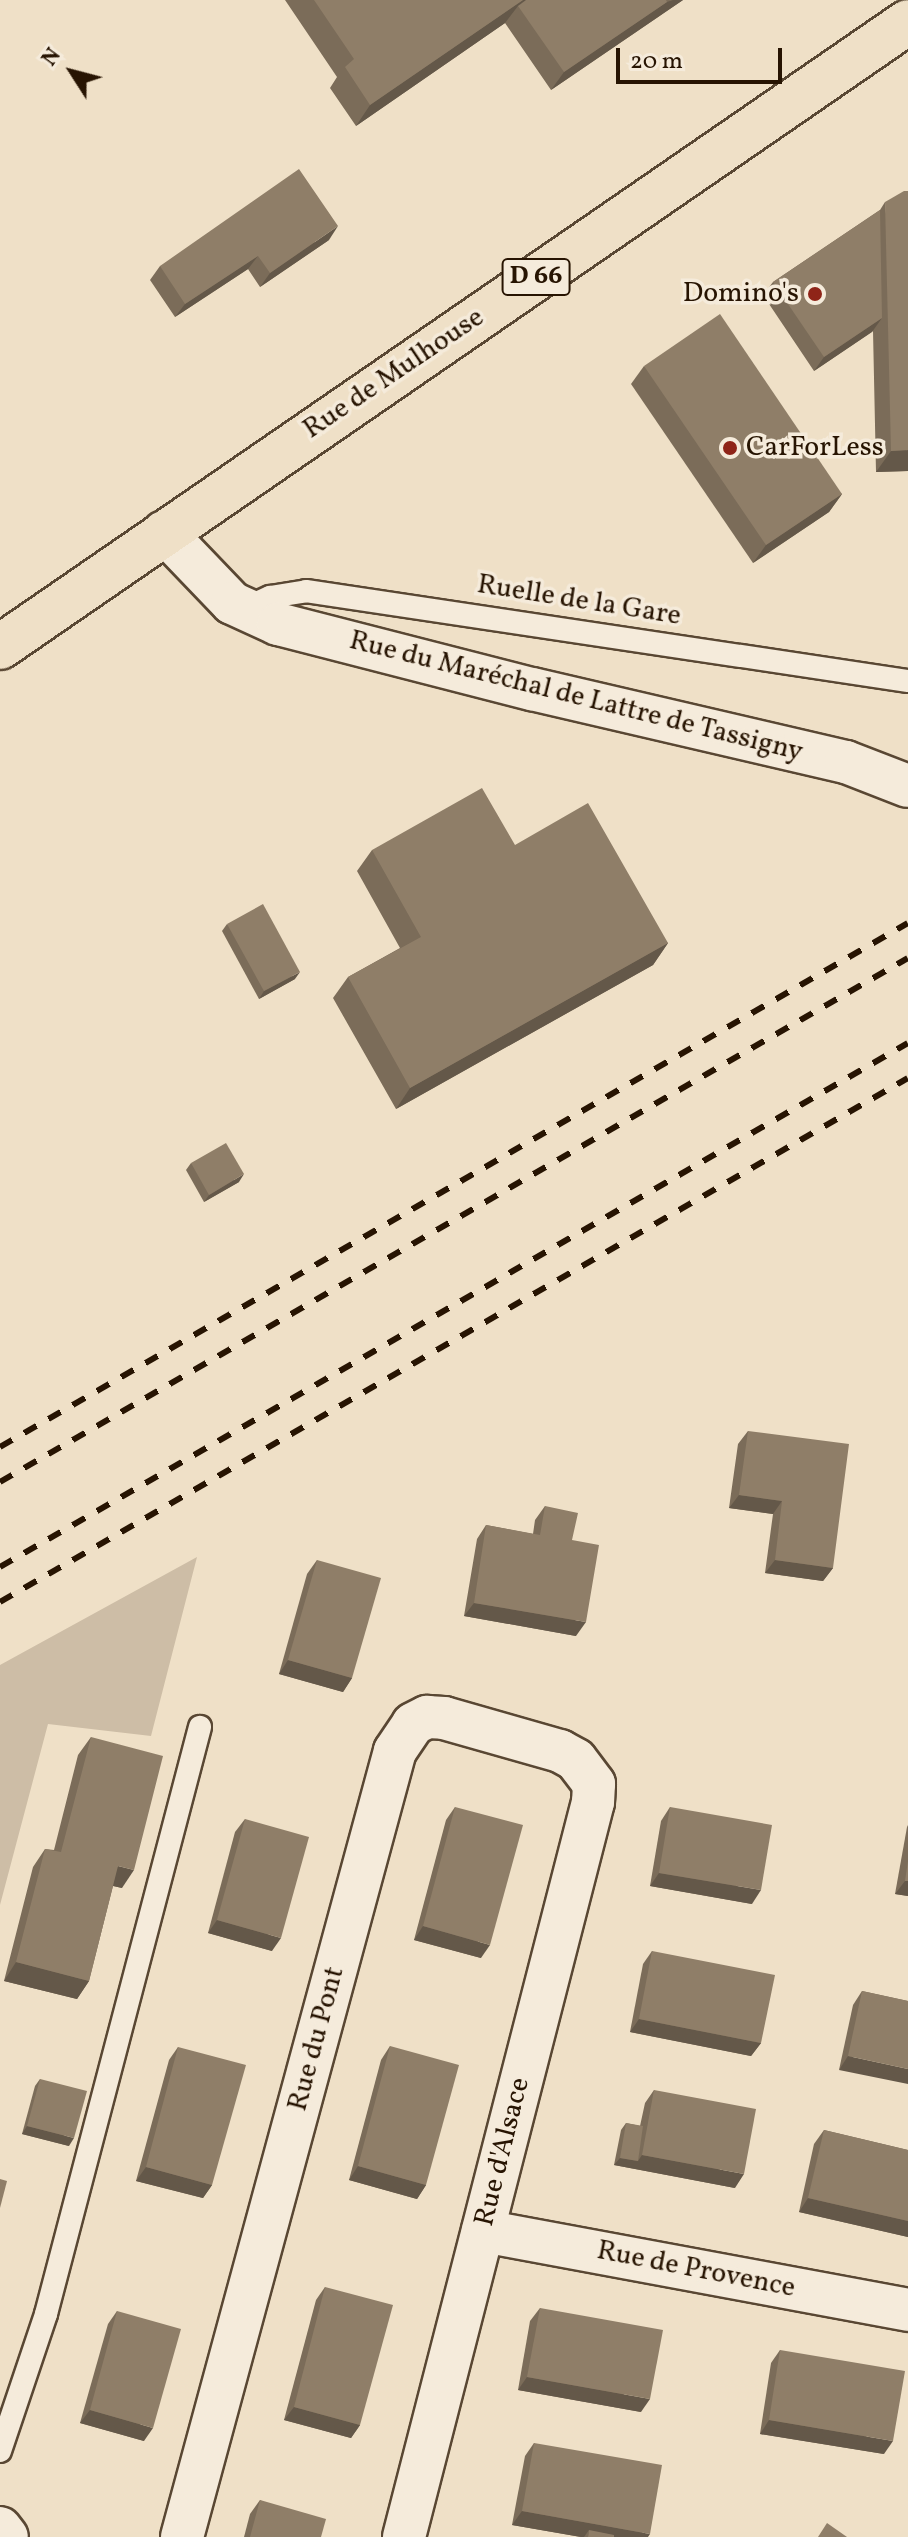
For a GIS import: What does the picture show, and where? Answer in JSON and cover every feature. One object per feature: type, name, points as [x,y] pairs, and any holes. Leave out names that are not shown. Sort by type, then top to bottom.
[{"type":"main road","name":"Rue de Mulhouse","points":[[0,647],[908,22]]},
{"type":"street","name":"Rue du Maréchal de Lattre de Tassigny","points":[[164,532],[218,591],[243,610],[278,624],[532,689],[846,762],[908,786]]},
{"type":"street","name":"Rue du Pont","points":[[182,2537],[395,1751],[402,1737],[413,1724],[427,1717],[444,1718],[560,1751],[585,1769]]},
{"type":"street","name":"Rue d'Alsace","points":[[404,2537],[593,1802],[594,1784],[585,1769]]},
{"type":"street","name":"Rue de Provence","points":[[483,2231],[908,2310]]},
{"type":"street","points":[[0,2528],[7,2537]]},
{"type":"lane","name":"Ruelle de la Gare","points":[[243,610],[270,597],[306,591],[908,681]]},
{"type":"lane","points":[[0,2451],[46,2314],[200,1727]]},
{"type":"shaded area","points":[[197,1557],[151,1736],[48,1724],[0,1905],[0,1665]]},
{"type":"building","points":[[314,0],[523,0],[370,105],[345,67],[354,59]]},
{"type":"building","points":[[526,0],[667,2],[564,72],[518,6]]},
{"type":"building","points":[[299,169],[338,226],[270,273],[258,256],[185,304],[160,266]]},
{"type":"building","points":[[908,191],[908,450],[891,451],[885,202]]},
{"type":"building","points":[[880,210],[882,318],[824,357],[773,282]]},
{"type":"building","name":"CarForLess","points":[[720,314],[842,494],[766,545],[644,366]]},
{"type":"building","points":[[482,788],[515,845],[588,803],[668,943],[410,1088],[348,977],[421,937],[372,850]]},
{"type":"building","points":[[263,904],[300,972],[264,991],[227,924]]},
{"type":"building","points":[[226,1143],[244,1174],[209,1195],[191,1163]]},
{"type":"building","points":[[748,1431],[849,1444],[833,1568],[775,1560],[782,1501],[739,1495]]},
{"type":"building","points":[[545,1506],[578,1513],[572,1540],[599,1545],[586,1622],[474,1603],[486,1525],[540,1535]]},
{"type":"building","points":[[317,1560],[381,1578],[352,1678],[288,1660]]},
{"type":"building","points":[[91,1737],[163,1756],[134,1870],[118,1866],[89,1981],[16,1962],[45,1849],[61,1852]]},
{"type":"building","points":[[455,1807],[523,1825],[490,1945],[423,1926]]},
{"type":"building","points":[[670,1807],[772,1825],[761,1890],[659,1873]]},
{"type":"building","points":[[245,1819],[309,1837],[281,1938],[217,1920]]},
{"type":"building","points":[[652,1951],[775,1975],[761,2043],[639,2019]]},
{"type":"building","points":[[862,1991],[908,2001],[908,2069],[848,2056]]},
{"type":"building","points":[[390,2046],[459,2065],[426,2185],[358,2166]]},
{"type":"building","points":[[178,2047],[246,2065],[212,2185],[146,2167]]},
{"type":"building","points":[[40,2079],[87,2091],[74,2138],[27,2126]]},
{"type":"building","points":[[654,2090],[756,2109],[744,2174],[642,2155]]},
{"type":"building","points":[[626,2123],[643,2126],[638,2161],[620,2158]]},
{"type":"building","points":[[824,2130],[908,2150],[908,2221],[808,2198]]},
{"type":"building","points":[[0,2179],[7,2181],[0,2208]]},
{"type":"building","points":[[325,2287],[393,2305],[360,2425],[294,2407]]},
{"type":"building","points":[[540,2308],[663,2330],[650,2399],[527,2377]]},
{"type":"building","points":[[117,2311],[181,2329],[153,2428],[90,2410]]},
{"type":"building","points":[[780,2350],[905,2371],[893,2441],[769,2420]]},
{"type":"building","points":[[534,2443],[662,2465],[650,2534],[522,2511]]},
{"type":"building","points":[[260,2500],[326,2519],[321,2537],[250,2537]]},
{"type":"building","points":[[827,2523],[847,2537],[818,2537]]},
{"type":"building","points":[[589,2530],[614,2535],[614,2537],[588,2537]]},
{"type":"railway","points":[[0,1447],[908,923]]},
{"type":"railway","points":[[0,1482],[908,958]]},
{"type":"railway","points":[[0,1567],[908,1043]]},
{"type":"railway","points":[[0,1602],[908,1078]]},
{"type":"place","name":"Domino's","points":[[815,294]]},
{"type":"place","name":"CarForLess","points":[[730,448]]}]
